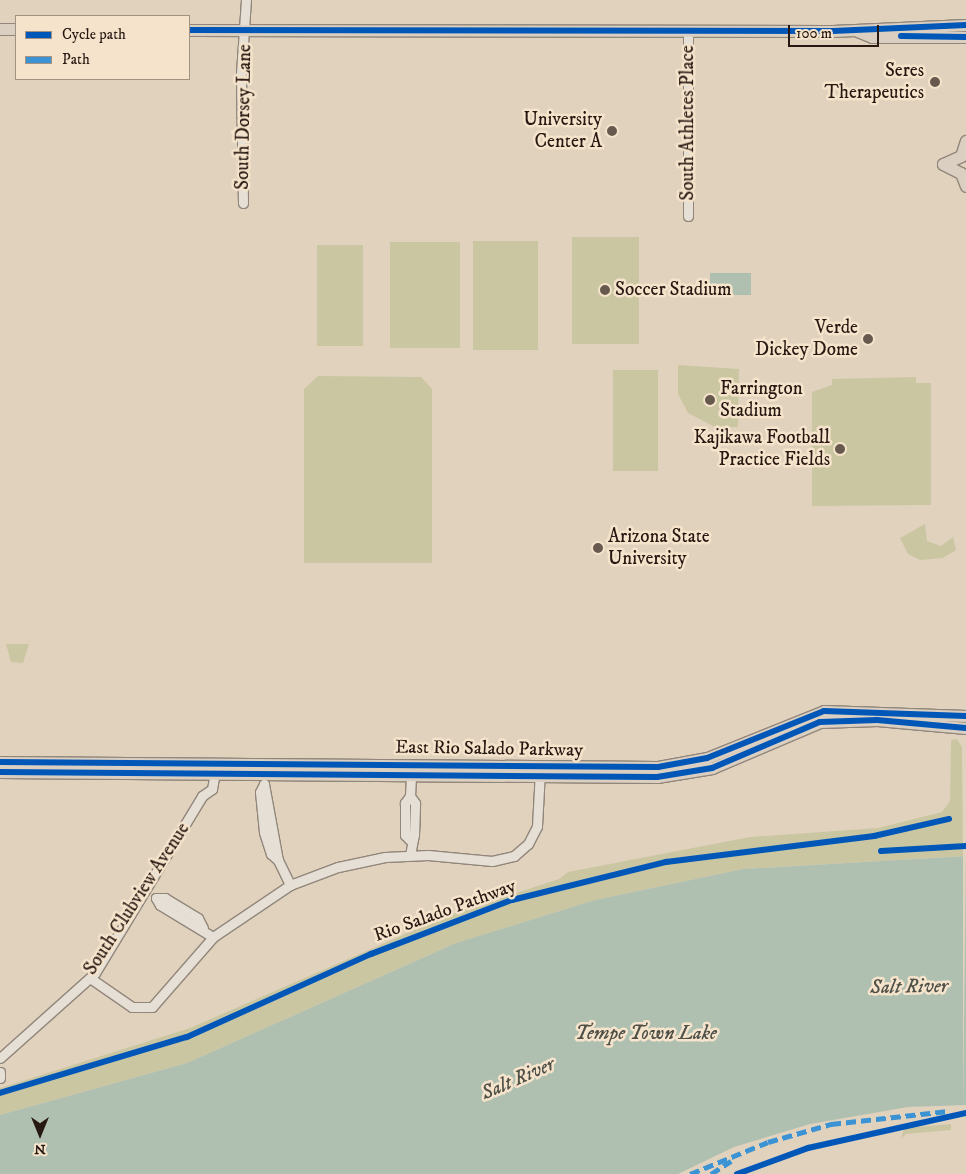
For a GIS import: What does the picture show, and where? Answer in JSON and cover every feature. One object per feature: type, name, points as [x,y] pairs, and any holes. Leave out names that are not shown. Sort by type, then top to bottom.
[{"type":"main road","points":[[857,31],[870,26],[966,25]]},
{"type":"main road","points":[[0,29],[15,29]]},
{"type":"main road","points":[[190,30],[857,31],[872,36],[966,36]]},
{"type":"main road","points":[[942,164],[961,156],[966,141]]},
{"type":"main road","points":[[942,164],[966,164]]},
{"type":"main road","points":[[942,164],[961,174],[966,186]]},
{"type":"main road","name":"East Rio Salado Parkway","points":[[0,772],[215,772],[264,779],[680,765],[830,710],[966,716]]},
{"type":"main road","name":"East Rio Salado Parkway","points":[[0,762],[265,761],[540,770],[657,777],[698,773],[820,722],[877,720],[966,728]]},
{"type":"street","name":"South Dorsey Lane","points":[[243,203],[241,73],[246,30],[246,0]]},
{"type":"street","name":"South Athletes Place","points":[[688,31],[688,216]]},
{"type":"street","points":[[265,761],[264,779],[278,860],[290,885]]},
{"type":"street","points":[[90,978],[132,1007],[152,1007],[213,937],[290,885],[338,867],[410,855],[492,861],[516,854],[538,826],[540,770]]},
{"type":"street","name":"South Clubview Avenue","points":[[0,1058],[90,978],[202,796],[212,789],[215,772]]},
{"type":"street","points":[[410,855],[410,840],[414,835],[415,803],[410,796],[411,774]]},
{"type":"street","points":[[145,891],[156,898],[160,905],[203,928],[213,937]]},
{"type":"street","points":[[0,1072],[0,1078]]},
{"type":"shaded area","name":"Soccer Stadium","points":[[572,237],[639,237],[639,344],[572,344]]},
{"type":"shaded area","points":[[473,241],[538,241],[538,350],[473,350]]},
{"type":"shaded area","points":[[390,242],[460,242],[460,348],[390,348]]},
{"type":"shaded area","points":[[317,245],[363,245],[363,346],[317,346]]},
{"type":"shaded area","name":"Farrington Stadium","points":[[678,365],[739,369],[738,427],[715,427],[688,413],[678,394]]},
{"type":"shaded area","points":[[613,370],[658,370],[658,471],[613,471]]},
{"type":"shaded area","points":[[318,376],[421,377],[432,389],[432,563],[304,563],[304,389]]},
{"type":"shaded area","points":[[916,377],[916,383],[931,383],[931,505],[812,506],[812,392],[832,385],[832,379]]},
{"type":"shaded area","points":[[925,524],[927,541],[941,546],[953,537],[956,550],[943,558],[920,560],[908,554],[900,538]]},
{"type":"shaded area","points":[[6,644],[29,644],[23,663],[11,662]]},
{"type":"shaded area","points":[[957,739],[962,747],[963,856],[743,869],[595,900],[456,943],[187,1063],[0,1115],[0,1088],[190,1028],[449,915],[559,879],[568,872],[750,837],[878,828],[942,812],[950,801],[951,740]]},
{"type":"shaded area","points":[[951,1124],[951,1130],[906,1134],[901,1139],[904,1128]]},
{"type":"water","points":[[710,273],[751,273],[751,295],[710,295]]},
{"type":"water","name":"Tempe Town Lake","points":[[966,856],[966,1105],[908,1107],[810,1124],[734,1147],[678,1174],[0,1174],[0,1115],[187,1063],[456,943],[595,900],[743,869]]},
{"type":"pier","points":[[963,853],[966,854],[963,1107]]},
{"type":"marked path","points":[[690,1174],[768,1142],[831,1124],[948,1111]]},
{"type":"marked path","points":[[711,1174],[731,1161]]},
{"type":"cycle path","points":[[190,30],[833,31],[966,25]]},
{"type":"cycle path","points":[[901,36],[966,37]]},
{"type":"cycle path","points":[[0,762],[658,767],[707,758],[824,711],[966,716]]},
{"type":"cycle path","points":[[0,772],[657,777],[712,768],[820,722],[877,720],[966,728]]},
{"type":"cycle path","name":"Rio Salado Pathway","points":[[0,1093],[187,1037],[371,954],[512,900],[666,862],[874,836],[949,819]]},
{"type":"cycle path","points":[[881,851],[966,846]]},
{"type":"cycle path","points":[[737,1174],[808,1148],[966,1113]]},
{"type":"place","name":"Seres Therapeutics","points":[[935,82]]},
{"type":"place","name":"University Center A","points":[[612,131]]},
{"type":"place","name":"Soccer Stadium","points":[[605,290]]},
{"type":"place","name":"Verde Dickey Dome","points":[[868,339]]},
{"type":"place","name":"Farrington Stadium","points":[[710,400]]},
{"type":"place","name":"Kajikawa Football Practice Fields","points":[[840,449]]},
{"type":"place","name":"Arizona State University","points":[[598,548]]},
{"type":"water label","name":"Salt River","points":[[909,987]]},
{"type":"water label","name":"Salt River","points":[[518,1079]]}]
